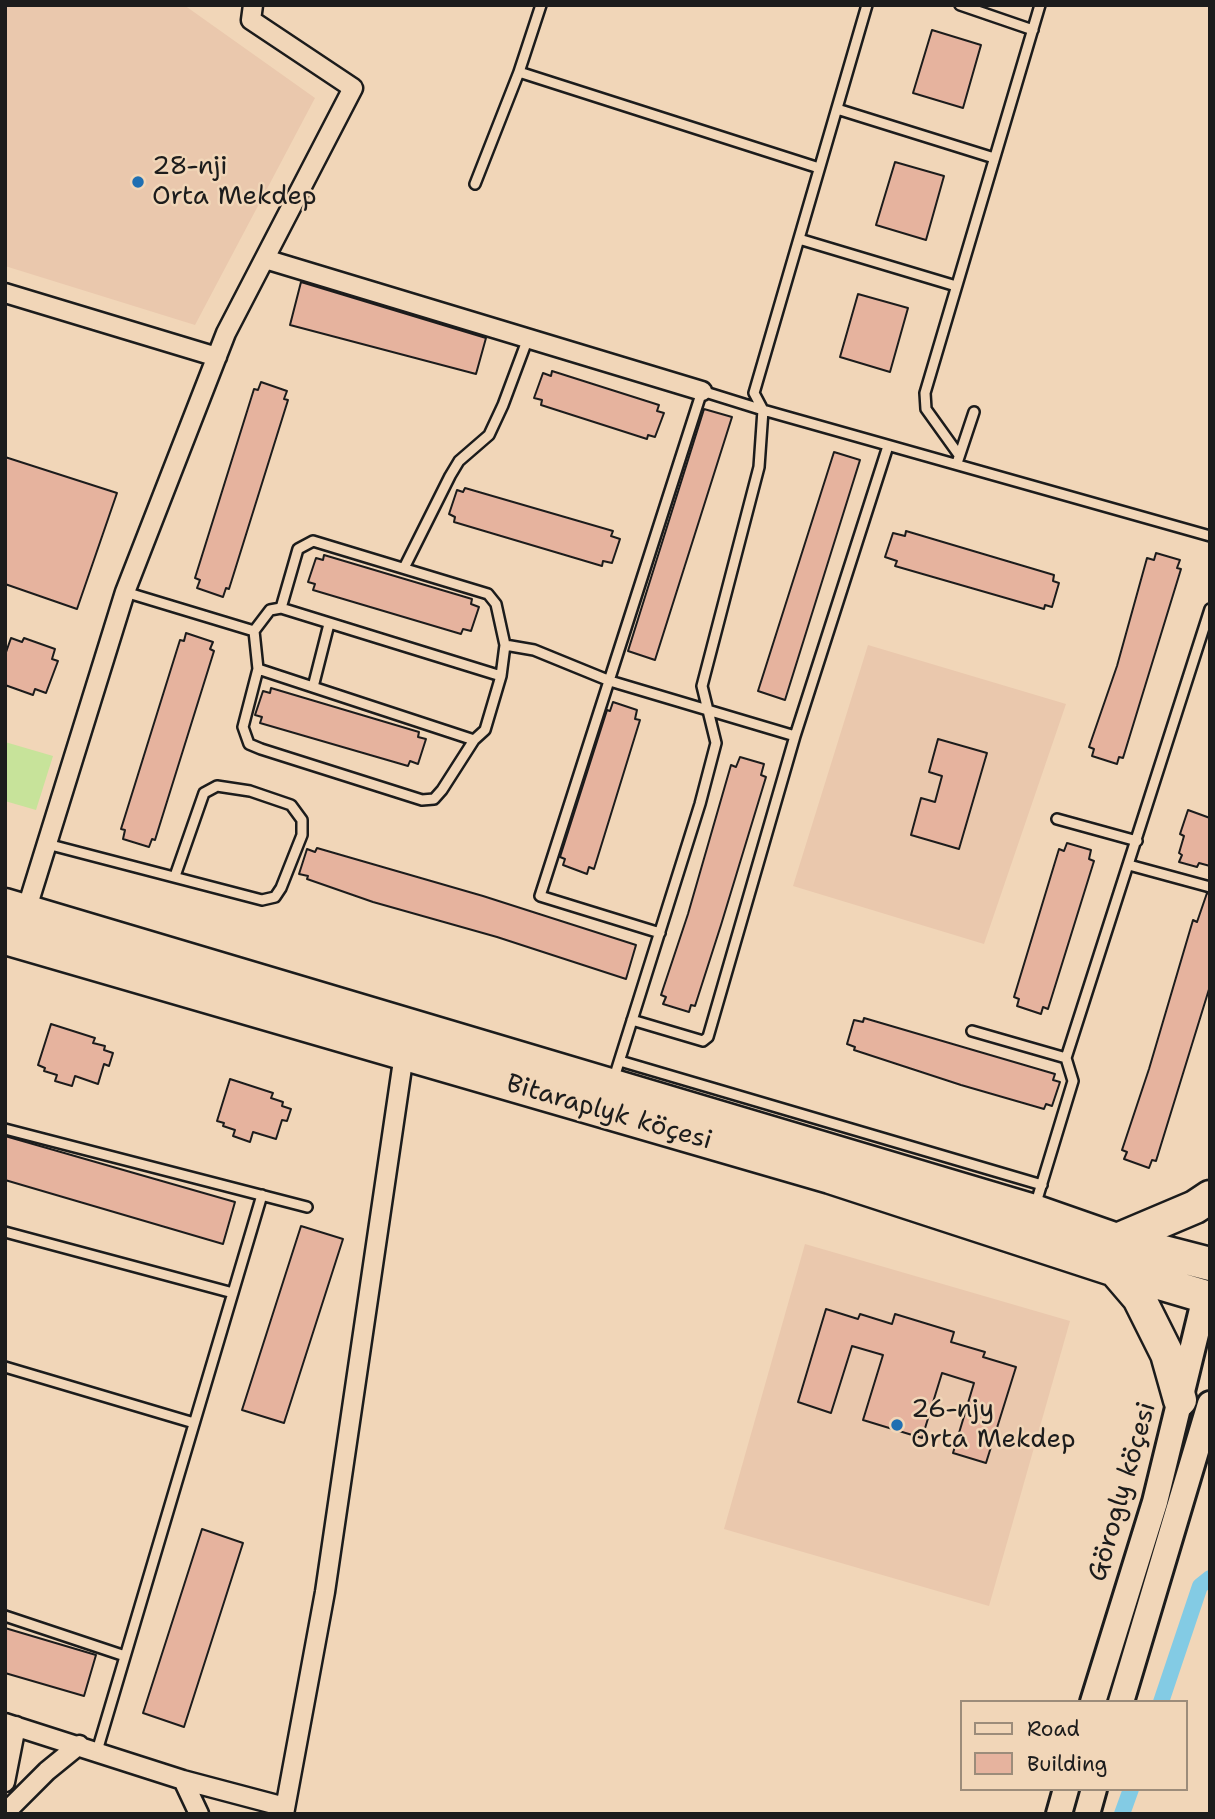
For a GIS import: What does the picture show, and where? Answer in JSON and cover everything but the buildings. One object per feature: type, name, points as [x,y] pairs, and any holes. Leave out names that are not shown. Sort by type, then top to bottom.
[{"type":"highway","name":"Bitaraplyk köçesi","points":[[16,908],[616,1073],[1038,1198],[1116,1255],[1207,1298]]},
{"type":"highway","name":"Bitaraplyk köçesi","points":[[5,938],[830,1177],[1116,1255],[1210,1264]]},
{"type":"highway","points":[[1195,1402],[1116,1255],[1210,1197]]},
{"type":"main road","name":"Görogly köçesi","points":[[1121,1700],[1195,1402],[1207,1298]]},
{"type":"main road","name":"Görogly köçesi","points":[[1094,1700],[1154,1502],[1195,1402]]},
{"type":"main road","points":[[1059,1814],[1065,1791]]},
{"type":"main road","points":[[1087,1814],[1093,1791]]},
{"type":"street","points":[[16,908],[47,844],[125,592],[216,357],[353,88],[251,20],[253,5]]},
{"type":"street","points":[[265,259],[702,391]]},
{"type":"street","points":[[5,293],[216,357]]},
{"type":"street","points":[[5,1782],[11,1724],[284,1810],[325,1592],[404,1054]]},
{"type":"street","points":[[5,1813],[79,1745]]},
{"type":"street","points":[[183,1780],[198,1814]]},
{"type":"lane","points":[[475,184],[519,72],[541,5]]},
{"type":"lane","points":[[616,1073],[700,804],[716,744],[702,686],[759,467],[763,410],[754,393],[867,5]]},
{"type":"lane","points":[[960,5],[1032,30]]},
{"type":"lane","points":[[958,460],[930,416],[924,401],[1040,5]]},
{"type":"lane","points":[[519,72],[819,168]]},
{"type":"lane","points":[[837,109],[993,158]]},
{"type":"lane","points":[[799,239],[956,286]]},
{"type":"lane","points":[[404,568],[459,461],[489,435],[528,338]]},
{"type":"lane","points":[[660,933],[540,896],[702,391],[888,446],[958,460],[1210,536]]},
{"type":"lane","points":[[958,460],[974,412]]},
{"type":"lane","points":[[632,1020],[703,1041],[708,1037],[795,736],[888,446]]},
{"type":"lane","points":[[281,608],[298,549],[313,541],[488,594],[499,612],[505,645],[501,676],[485,730],[474,740],[434,799],[422,800],[249,744],[243,727],[258,669],[254,631],[270,610],[281,608],[501,676]]},
{"type":"lane","points":[[125,592],[254,631]]},
{"type":"lane","points":[[1038,1198],[1073,1081],[1066,1058],[1210,609]]},
{"type":"lane","points":[[313,687],[329,624]]},
{"type":"lane","points":[[505,645],[534,650],[610,681],[795,736]]},
{"type":"lane","points":[[258,669],[474,740]]},
{"type":"lane","points":[[47,844],[262,900],[275,897],[281,888],[302,835],[302,820],[291,805],[250,791],[217,786],[204,793],[175,876]]},
{"type":"lane","points":[[1057,819],[1137,841]]},
{"type":"lane","points":[[1129,864],[1210,887]]},
{"type":"lane","points":[[972,1031],[1066,1058]]},
{"type":"lane","points":[[5,1129],[307,1206]]},
{"type":"lane","points":[[97,1751],[262,1195]]},
{"type":"lane","points":[[5,1232],[233,1293]]},
{"type":"lane","points":[[5,1367],[194,1423]]},
{"type":"lane","points":[[5,1616],[125,1656]]},
{"type":"shaded area","name":"28-nji Orta Mekdep","points":[[5,5],[184,5],[315,98],[195,325],[5,266]]},
{"type":"shaded area","points":[[868,645],[1066,704],[984,944],[793,886]]},
{"type":"shaded area","name":"26-njy Orta Mekdep","points":[[805,1244],[1070,1321],[989,1606],[724,1529]]},
{"type":"green space","points":[[5,742],[53,756],[36,810],[5,801]]},
{"type":"waterway","points":[[1162,1700],[1200,1586],[1210,1578]]},
{"type":"waterway","points":[[1122,1814],[1130,1791]]},
{"type":"place","name":"28-nji Orta Mekdep","points":[[138,182]]},
{"type":"place","name":"26-njy Orta Mekdep","points":[[897,1425]]}]
